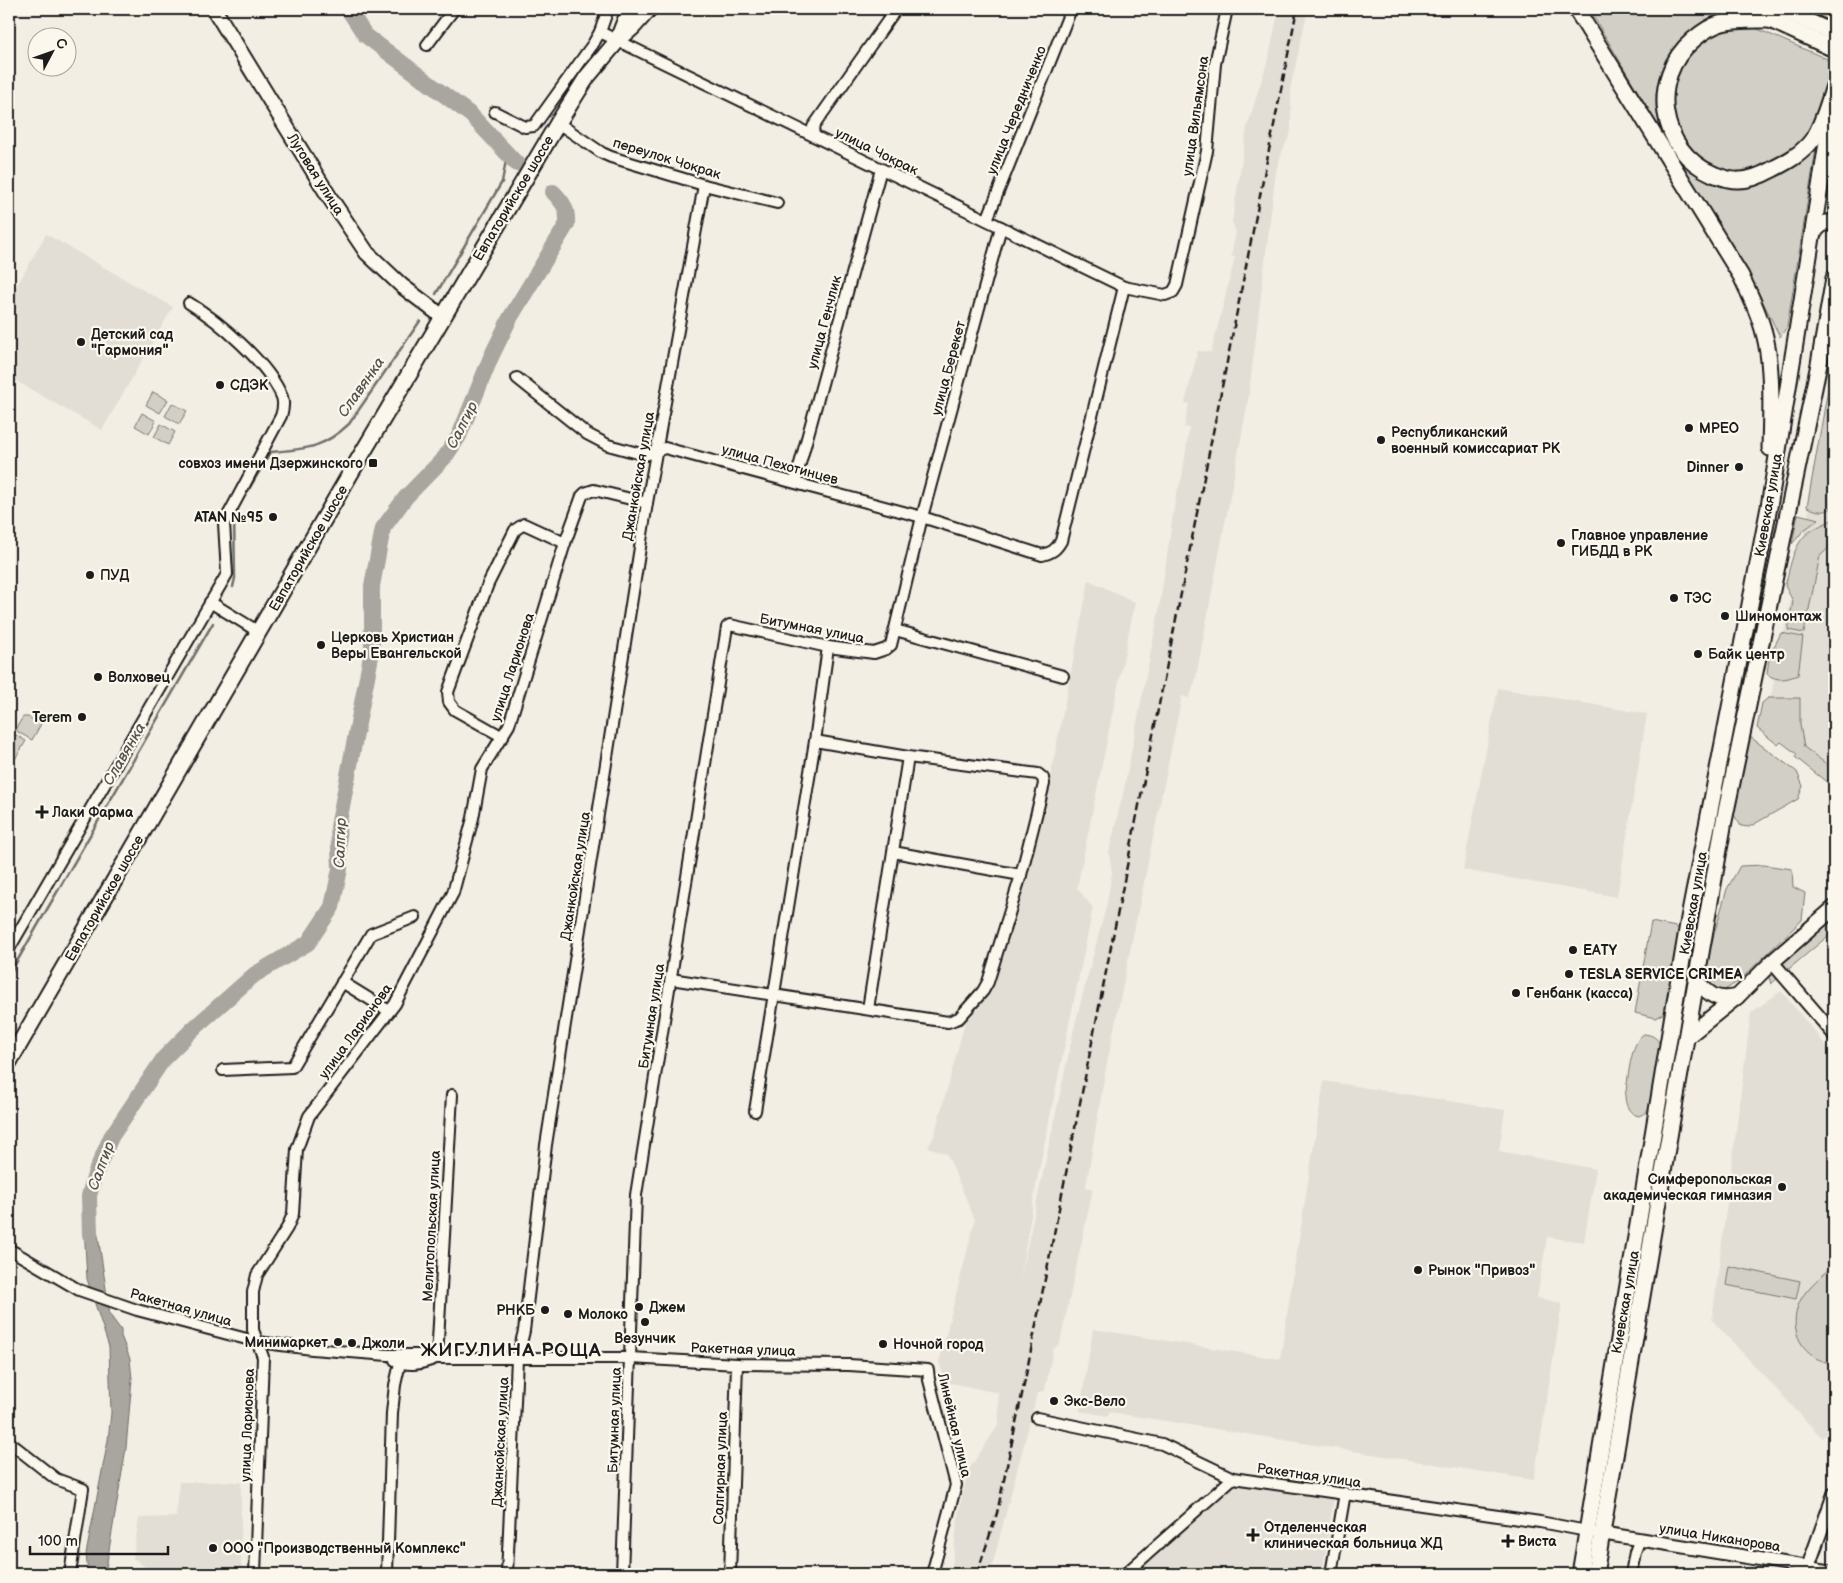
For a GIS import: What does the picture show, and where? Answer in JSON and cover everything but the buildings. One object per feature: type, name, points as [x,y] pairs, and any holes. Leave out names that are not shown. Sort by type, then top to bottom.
[{"type":"main road","name":"Луговая улица","points":[[214,9],[330,198],[367,253],[402,286],[443,317]]},
{"type":"main road","name":"Евпаторийское шоссе","points":[[618,40],[625,21],[633,9]]},
{"type":"main road","name":"Евпаторийское шоссе","points":[[9,1062],[558,122],[587,77],[618,40],[649,9]]},
{"type":"main road","points":[[1576,9],[1732,260],[1758,313],[1768,348],[1770,394],[1769,507]]},
{"type":"main road","points":[[1746,9],[1834,33]]},
{"type":"main road","points":[[1834,49],[1784,18],[1721,23],[1701,33],[1685,47],[1674,62],[1667,79],[1666,116],[1671,135],[1685,156],[1701,169],[1724,178],[1738,180],[1767,172],[1799,155],[1813,138],[1834,86]]},
{"type":"main road","name":"Киевская улица","points":[[1595,1574],[1593,1532],[1689,918],[1769,507],[1834,99]]},
{"type":"main road","points":[[1813,232],[1823,223],[1834,224]]},
{"type":"main road","name":"Киевская улица","points":[[1580,1574],[1593,1532],[1687,1037],[1724,821],[1817,374],[1834,278]]},
{"type":"main road","points":[[1687,1037],[1738,996],[1772,962],[1834,908]]},
{"type":"main road","points":[[1696,982],[1716,998],[1724,999],[1738,996]]},
{"type":"street","points":[[427,45],[454,9]]},
{"type":"street","points":[[495,112],[525,127],[534,126],[593,44],[600,32],[608,9]]},
{"type":"street","points":[[814,136],[813,127],[896,9]]},
{"type":"street","name":"улица Чередниченко","points":[[987,220],[1071,9]]},
{"type":"street","name":"улица Вильямсона","points":[[1177,285],[1207,152],[1215,64],[1227,9]]},
{"type":"street","name":"улица Чокрак","points":[[600,32],[1124,287],[1166,295],[1172,292],[1177,285]]},
{"type":"street","name":"переулок Чокрак","points":[[558,122],[602,153],[611,157],[704,185],[777,203]]},
{"type":"street","name":"улица Генчлик","points":[[795,482],[881,169]]},
{"type":"street","name":"Джанкойская улица","points":[[507,1574],[517,1358],[524,1331],[546,1144],[647,503],[704,185]]},
{"type":"street","name":"улица Берекет","points":[[886,649],[891,645],[922,517],[1002,227]]},
{"type":"street","name":"улица Пехотинцев","points":[[517,378],[587,434],[608,445],[645,455],[665,448],[922,517],[1042,554],[1054,551],[1061,541],[1124,287]]},
{"type":"street","points":[[9,949],[12,938],[226,574],[224,523],[281,416],[282,397],[258,362],[214,319],[189,303]]},
{"type":"street","name":"улица Ларионова","points":[[255,1574],[263,1357],[253,1330],[253,1292],[257,1275],[287,1228],[293,1214],[297,1149],[309,1116],[389,1011],[453,894],[473,818],[482,769],[509,725],[579,501],[582,496],[594,490],[647,503]]},
{"type":"street","points":[[503,737],[455,710],[449,702],[448,692],[488,584],[514,530],[524,524],[565,543]]},
{"type":"street","points":[[210,602],[260,632]]},
{"type":"street","name":"Битумная улица","points":[[622,1574],[636,1195],[727,628],[730,625],[828,647],[874,654],[886,649]]},
{"type":"street","points":[[895,630],[1063,676]]},
{"type":"street","points":[[755,1111],[815,741],[828,647]]},
{"type":"street","points":[[1734,683],[1752,686]]},
{"type":"street","points":[[671,979],[948,1022],[958,1018],[986,987],[1021,875],[1044,784],[1040,775],[908,757],[815,741]]},
{"type":"street","points":[[868,1009],[908,757]]},
{"type":"street","points":[[893,852],[1021,875]]},
{"type":"street","points":[[223,1070],[292,1067],[372,934],[416,917]]},
{"type":"street","points":[[1772,962],[1834,1034]]},
{"type":"street","points":[[342,982],[389,1011]]},
{"type":"street","name":"Мелитопольская улица","points":[[437,1358],[452,1095]]},
{"type":"street","name":"Ракетная улица","points":[[9,1249],[79,1290],[121,1304],[258,1342],[312,1349],[388,1355],[405,1354],[437,1358],[630,1358],[738,1364],[928,1370]]},
{"type":"street","name":"Ракетная улица","points":[[388,1355],[400,1362],[414,1365],[437,1358]]},
{"type":"street","points":[[387,1574],[392,1412],[400,1362]]},
{"type":"street","name":"Салгирная улица","points":[[730,1574],[738,1364]]},
{"type":"street","name":"Линейная улица","points":[[928,1370],[956,1484],[932,1574]]},
{"type":"street","name":"Ракетная улица","points":[[1037,1418],[1162,1444],[1233,1478],[1540,1522],[1593,1532]]},
{"type":"street","points":[[9,1442],[56,1478],[83,1489],[70,1574]]},
{"type":"street","points":[[1125,1574],[1233,1478]]},
{"type":"street","points":[[1331,1574],[1345,1493]]},
{"type":"street","points":[[1808,1567],[1834,1494]]},
{"type":"street","name":"улица Никанорова","points":[[1593,1532],[1834,1571]]},
{"type":"street","points":[[1631,1574],[1635,1552],[1640,1539]]},
{"type":"shaded area","points":[[1279,9],[1308,9],[1291,85],[1291,132],[1276,171],[1248,401],[1195,682],[1189,698],[1182,696],[1105,1073],[1086,1187],[1093,1189],[1060,1343],[1053,1350],[1045,1390],[1037,1394],[990,1574],[951,1574],[959,1509],[968,1471],[999,1424],[998,1393],[946,1382],[939,1362],[975,1220],[947,1154],[928,1147],[934,1136],[966,1019],[994,986],[1040,829],[1089,580],[1135,602],[1077,888],[1093,908],[1037,1180],[1020,1280],[1075,1024],[1106,907],[1112,873],[1109,852],[1124,789],[1159,610],[1176,494],[1182,478],[1189,428],[1184,427],[1189,404],[1185,403],[1198,351],[1211,352],[1235,257],[1231,256],[1236,232],[1232,222],[1247,127],[1269,56]]},
{"type":"shaded area","points":[[1589,9],[1728,9],[1739,14],[1700,25],[1685,35],[1669,55],[1663,67],[1656,92],[1658,117],[1666,139]]},
{"type":"shaded area","points":[[1804,9],[1834,9],[1833,22]]},
{"type":"shaded area","points":[[1753,27],[1827,59],[1830,65],[1817,119],[1807,135],[1794,147],[1757,167],[1738,172],[1714,169],[1686,150],[1675,133],[1671,85],[1678,62],[1716,29]]},
{"type":"shaded area","points":[[1817,143],[1787,327],[1780,337],[1747,269],[1673,150],[1733,182]]},
{"type":"shaded area","name":"Детский сад \"Гармония\"","points":[[46,234],[173,307],[102,430],[9,377],[9,300]]},
{"type":"shaded area","points":[[1834,355],[1834,505],[1828,510],[1821,511],[1807,507]]},
{"type":"shaded area","points":[[153,392],[168,400],[160,413],[146,405]]},
{"type":"shaded area","points":[[172,403],[187,411],[179,424],[165,416]]},
{"type":"shaded area","points":[[142,413],[156,421],[149,434],[135,426]]},
{"type":"shaded area","points":[[1834,419],[1834,776],[1765,725],[1826,427]]},
{"type":"shaded area","points":[[161,424],[175,432],[168,445],[154,437]]},
{"type":"shaded area","points":[[1798,514],[1819,519],[1804,530],[1792,544]]},
{"type":"shaded area","points":[[1834,519],[1834,543],[1820,556],[1804,633],[1788,630],[1793,601],[1785,586],[1796,550],[1799,543],[1809,532]]},
{"type":"shaded area","points":[[1781,633],[1803,637],[1798,675],[1782,679],[1771,677],[1767,674],[1769,657]]},
{"type":"shaded area","points":[[1498,688],[1647,714],[1617,897],[1463,870]]},
{"type":"shaded area","points":[[1768,698],[1800,698],[1800,725],[1804,747],[1834,770],[1834,788],[1795,757],[1797,754],[1781,742],[1778,745],[1757,728],[1762,703]]},
{"type":"shaded area","points":[[23,717],[28,717],[41,724],[32,740],[18,732],[16,728]]},
{"type":"shaded area","points":[[9,731],[26,741],[9,769]]},
{"type":"shaded area","points":[[1749,736],[1797,772],[1803,786],[1798,799],[1749,827],[1741,826],[1734,815]]},
{"type":"shaded area","points":[[1764,865],[1792,869],[1793,887],[1805,893],[1802,920],[1739,981],[1723,991],[1712,989],[1701,980],[1727,889],[1740,866]]},
{"type":"shaded area","points":[[1834,912],[1834,931],[1771,984],[1767,970]]},
{"type":"shaded area","points":[[1651,922],[1676,927],[1681,931],[1669,1005],[1663,1014],[1656,1018],[1635,1013]]},
{"type":"shaded area","name":"Симферопольская академическая гимназия","points":[[1781,991],[1834,1055],[1834,1428],[1822,1438],[1712,1320],[1751,1013]]},
{"type":"shaded area","points":[[1644,1034],[1654,1037],[1660,1045],[1652,1103],[1644,1114],[1639,1116],[1629,1109],[1625,1097],[1633,1053],[1639,1038]]},
{"type":"shaded area","name":"Рынок \"Привоз\"","points":[[1324,1081],[1505,1110],[1499,1151],[1596,1169],[1584,1242],[1547,1237],[1537,1298],[1562,1303],[1534,1480],[1109,1412],[1108,1416],[1080,1411],[1093,1329],[1280,1359]]},
{"type":"shaded area","points":[[83,1207],[95,1216],[110,1315],[121,1330],[121,1336],[130,1359],[132,1379],[126,1448],[105,1574],[88,1574],[86,1554],[108,1440],[111,1413],[109,1347],[87,1279]]},
{"type":"shaded area","points":[[1834,1264],[1834,1364],[1823,1361],[1806,1350],[1800,1342],[1795,1323],[1796,1312],[1803,1296]]},
{"type":"shaded area","points":[[1729,1266],[1800,1281],[1796,1299],[1726,1285]]},
{"type":"shaded area","name":"ООО \"Производственный Комплекс\"","points":[[179,1482],[241,1482],[241,1574],[154,1574],[133,1558],[139,1518],[176,1517]]},
{"type":"shaded area","name":"Отделенческая клиническая больница ЖД","points":[[1235,1484],[1334,1496],[1322,1574],[1134,1574]]},
{"type":"waterway","name":"Салгир","points":[[348,9],[365,35],[471,115],[517,164]]},
{"type":"waterway","name":"Славянка","points":[[436,294],[502,182],[507,155]]},
{"type":"waterway","name":"Салгир","points":[[90,1235],[89,1196],[95,1174],[111,1137],[164,1058],[194,1028],[254,975],[308,943],[332,907],[340,869],[338,827],[372,651],[372,586],[383,528],[406,497],[445,457],[459,436],[491,357],[510,318],[567,224],[567,214],[564,206],[553,192]]},
{"type":"waterway","name":"Славянка","points":[[238,507],[271,452],[294,450],[322,443],[349,424],[420,321]]},
{"type":"waterway","name":"Славянка","points":[[233,587],[235,578],[234,514]]},
{"type":"waterway","name":"Славянка","points":[[9,975],[213,623]]},
{"type":"railway","points":[[977,1574],[997,1513],[1025,1380],[1297,9]]},
{"type":"place","name":"Детский сад \"Гармония\"","points":[[81,342]]},
{"type":"place","name":"СДЭК","points":[[220,385]]},
{"type":"place","name":"МРЕО","points":[[1689,428]]},
{"type":"place","name":"Республиканский военный комиссариат РК","points":[[1381,440]]},
{"type":"place","name":"совхоз имени Дзержинского","points":[[373,463]]},
{"type":"place","name":"Dinner","points":[[1739,467]]},
{"type":"place","name":"ATAN №95","points":[[273,517]]},
{"type":"place","name":"Главное управление ГИБДД в РК","points":[[1561,543]]},
{"type":"place","name":"ПУД","points":[[90,575]]},
{"type":"place","name":"ТЭС","points":[[1674,598]]},
{"type":"place","name":"Шиномонтаж","points":[[1725,616]]},
{"type":"place","name":"Церковь Христиан Веры Евангельской","points":[[321,645]]},
{"type":"place","name":"Байк центр","points":[[1698,654]]},
{"type":"place","name":"Волховец","points":[[98,677]]},
{"type":"place","name":"Terem","points":[[82,717]]},
{"type":"place","name":"Лаки Фарма","points":[[42,812]]},
{"type":"place","name":"EАTY","points":[[1573,950]]},
{"type":"place","name":"TESLA SERVICE CRIMEA","points":[[1569,974]]},
{"type":"place","name":"Генбанк (касса)","points":[[1516,993]]},
{"type":"place","name":"Симферопольская академическая гимназия","points":[[1782,1187]]},
{"type":"place","name":"Рынок \"Привоз\"","points":[[1418,1270]]},
{"type":"place","name":"Джем","points":[[639,1307]]},
{"type":"place","name":"РНКБ","points":[[545,1310]]},
{"type":"place","name":"Молоко","points":[[568,1314]]},
{"type":"place","name":"Везунчик","points":[[645,1322]]},
{"type":"place","name":"Минимаркет","points":[[338,1342]]},
{"type":"place","name":"Джоли","points":[[352,1343]]},
{"type":"place","name":"Ночной город","points":[[883,1344]]},
{"type":"place","name":"Экс-Вело","points":[[1054,1401]]},
{"type":"place","name":"Отделенческая клиническая больница ЖД","points":[[1253,1535]]},
{"type":"place","name":"Виста","points":[[1508,1541]]},
{"type":"place","name":"ООО \"Производственный Комплекс\"","points":[[213,1548]]},
{"type":"district","name":"ЖИГУЛИНА РОЩА","points":[[511,1349]]}]
